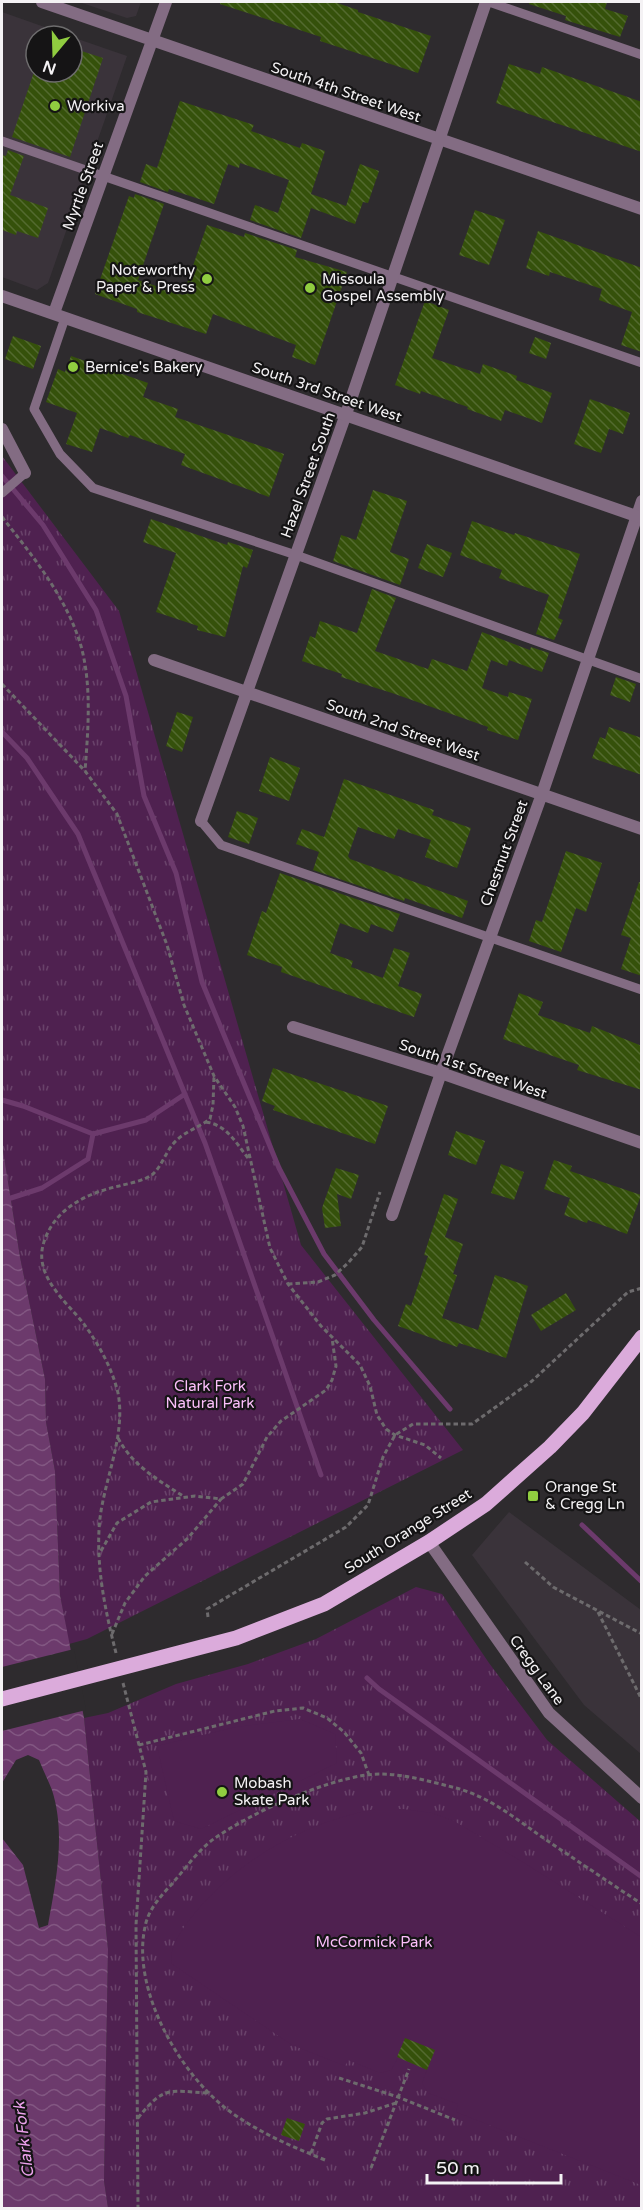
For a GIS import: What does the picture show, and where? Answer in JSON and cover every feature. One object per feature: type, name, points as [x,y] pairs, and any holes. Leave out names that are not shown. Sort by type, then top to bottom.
[{"type":"main road","name":"South Orange Street","points":[[2,1699],[236,1638],[324,1604],[429,1542],[486,1504],[550,1447],[583,1413],[642,1337]]},
{"type":"street","name":"South 4th Street West","points":[[42,2],[642,209]]},
{"type":"street","name":"Myrtle Street","points":[[59,316],[102,177],[166,2]]},
{"type":"street","name":"Hazel Street South","points":[[201,821],[346,414],[487,2]]},
{"type":"street","name":"South 3rd Street West","points":[[2,296],[639,517]]},
{"type":"street","points":[[2,429],[21,476]]},
{"type":"street","name":"Chestnut Street","points":[[392,1215],[639,517],[642,501]]},
{"type":"street","name":"South 2nd Street West","points":[[154,660],[642,829]]},
{"type":"street","name":"South 1st Street West","points":[[293,1027],[441,1073],[642,1143]]},
{"type":"street","name":"Cregg Lane","points":[[429,1542],[549,1713],[642,1798]]},
{"type":"lane","points":[[487,2],[642,55]]},
{"type":"lane","points":[[2,141],[642,363]]},
{"type":"lane","points":[[59,316],[34,409],[60,454],[93,488],[296,555],[642,679]]},
{"type":"lane","points":[[2,493],[21,476]]},
{"type":"lane","points":[[201,821],[221,845],[642,990]]},
{"type":"path","points":[[2,517],[35,559],[65,609],[81,647],[88,696],[85,771]]},
{"type":"path","points":[[2,684],[85,771],[117,814],[167,945],[184,1005],[214,1076],[236,1107],[243,1126],[270,1248],[288,1284],[332,1338],[360,1365],[370,1386],[377,1414],[386,1429],[394,1435],[425,1445],[441,1458]]},
{"type":"path","points":[[117,1657],[105,1607],[100,1553],[100,1519],[117,1437],[118,1394],[107,1360],[84,1325],[58,1295],[44,1271],[42,1248],[51,1227],[70,1204],[154,1173],[166,1153],[182,1134],[210,1119],[214,1076]]},
{"type":"path","points":[[206,1122],[214,1123],[225,1129],[249,1159]]},
{"type":"path","points":[[288,1284],[318,1282],[335,1275],[344,1268],[362,1246],[380,1192]]},
{"type":"path","points":[[208,1617],[207,1609],[346,1527],[368,1505],[383,1457],[394,1435],[413,1424],[472,1424],[532,1381],[628,1292],[642,1288]]},
{"type":"path","points":[[112,1635],[125,1603],[145,1576],[188,1538],[220,1499],[243,1484],[267,1437],[280,1421],[326,1390],[336,1366],[332,1338]]},
{"type":"path","points":[[117,1437],[125,1452],[148,1474],[185,1497]]},
{"type":"path","points":[[100,1553],[117,1523],[151,1502],[195,1496],[220,1499]]},
{"type":"path","points":[[525,1562],[553,1587],[642,1634]]},
{"type":"path","points":[[597,1611],[642,1700]]},
{"type":"path","points":[[123,1679],[146,1772],[138,1869],[136,1952],[138,2208]]},
{"type":"path","points":[[139,1745],[274,1711],[303,1708],[327,1718],[344,1732],[361,1754],[369,1775]]},
{"type":"path","points":[[325,2160],[273,2139],[230,2111],[200,2083],[173,2047],[156,2016],[147,1982],[143,1950],[145,1926],[151,1909],[200,1851],[215,1838],[251,1817],[327,1785],[369,1775],[396,1776],[459,1789],[496,1805],[642,1904]]},
{"type":"path","points":[[136,1952],[143,1950]]},
{"type":"path","points":[[371,2168],[409,2069]]},
{"type":"path","points":[[339,2078],[398,2097],[455,2120]]},
{"type":"path","points":[[137,2119],[152,2100],[168,2091],[210,2093]]},
{"type":"path","points":[[310,2154],[322,2122],[327,2119],[396,2103]]},
{"type":"shaded area","points":[[79,2],[141,2],[136,16],[127,18]]},
{"type":"shaded area","points":[[2,12],[36,24],[24,24],[24,84],[84,84],[84,41],[127,56],[48,283],[37,290],[2,277]]},
{"type":"shaded area","points":[[509,1512],[641,1610],[641,1754],[584,1705],[472,1555]]},
{"type":"green space","name":"Clark Fork Natural Park","points":[[2,456],[119,611],[301,1245],[463,1450],[87,1639],[69,1644],[60,1595],[55,1471],[46,1422],[45,1379],[20,1257],[2,1144]]},
{"type":"green space","name":"McCormick Park","points":[[416,1587],[442,1594],[489,1663],[547,1740],[641,1822],[641,2208],[108,2208],[104,2181],[108,1949],[84,1718],[108,1713],[176,1684],[248,1664],[316,1639]]},
{"type":"green space","name":"Mobash Skate Park","points":[[300,1719],[335,1734],[337,1763],[201,1829],[174,1821],[157,1746],[236,1727]]},
{"type":"green space","points":[[375,1809],[403,1809],[432,1813],[454,1821],[641,1937],[641,2185],[456,2112],[458,2104],[428,2093],[422,2083],[435,2049],[405,2038],[391,2070],[380,2073],[348,2060],[345,2066],[292,2045],[172,1964],[174,1946],[190,1919],[228,1879],[250,1862],[272,1847],[322,1824]]},
{"type":"water","name":"Clark Fork","points":[[2,1144],[20,1257],[45,1379],[46,1422],[55,1471],[60,1595],[84,1718],[108,1949],[104,2181],[108,2208],[2,2208],[2,1838],[23,1865],[39,1928],[48,1925],[59,1840],[52,1790],[39,1760],[28,1755],[16,1760],[2,1783]]},
{"type":"pier","points":[[74,1649],[86,1710],[2,1731],[2,1667]]},
{"type":"building","points":[[220,2],[334,2],[431,36],[418,73],[320,41],[321,37],[220,4]]},
{"type":"building","points":[[529,2],[607,2],[605,9],[628,16],[620,37],[565,20],[566,16],[529,4]]},
{"type":"building","name":"Workiva","points":[[84,52],[103,58],[70,157],[12,137],[30,84],[84,84]]},
{"type":"building","points":[[509,64],[540,74],[542,67],[642,102],[642,152],[496,103]]},
{"type":"building","points":[[180,101],[254,125],[251,131],[300,148],[302,143],[325,151],[311,194],[346,206],[360,164],[379,171],[368,203],[363,202],[355,224],[311,208],[301,238],[250,220],[255,205],[278,213],[289,180],[240,163],[239,168],[228,164],[214,204],[140,182],[146,164],[157,168]]},
{"type":"building","points":[[8,150],[24,156],[10,195],[48,208],[38,238],[17,231],[16,235],[2,230],[2,155],[6,156]]},
{"type":"building","points":[[135,194],[164,204],[138,280],[183,295],[207,225],[244,237],[245,233],[297,250],[295,257],[347,272],[315,365],[292,357],[296,345],[213,314],[206,334],[137,312],[137,309],[95,294],[129,196],[134,198]]},
{"type":"building","points":[[475,210],[505,220],[489,265],[459,255]]},
{"type":"building","points":[[538,231],[642,268],[642,352],[621,345],[632,312],[599,300],[602,289],[550,272],[549,276],[526,268]]},
{"type":"building","points":[[425,301],[449,310],[432,358],[480,374],[483,364],[517,376],[516,380],[552,393],[542,423],[505,410],[501,421],[421,391],[420,394],[395,385]]},
{"type":"building","points":[[13,336],[41,346],[33,369],[5,359]]},
{"type":"building","points":[[535,337],[551,343],[546,359],[529,353]]},
{"type":"building","points":[[71,356],[148,383],[143,397],[178,409],[175,417],[284,454],[269,497],[181,465],[185,454],[130,435],[128,438],[100,428],[92,452],[66,444],[77,413],[46,402],[58,369],[65,372]]},
{"type":"building","points":[[590,399],[630,413],[623,434],[609,429],[601,453],[574,444]]},
{"type":"building","points":[[373,490],[407,501],[390,552],[409,559],[400,585],[333,561],[341,535],[356,540]]},
{"type":"building","points":[[151,519],[227,545],[228,542],[253,550],[247,568],[243,566],[225,637],[197,630],[198,626],[156,612],[176,553],[143,542]]},
{"type":"building","points":[[472,521],[580,554],[558,618],[563,620],[554,640],[536,634],[549,595],[499,578],[502,570],[460,555]]},
{"type":"building","points":[[427,544],[452,553],[443,577],[418,568]]},
{"type":"building","points":[[372,589],[396,598],[375,651],[428,669],[432,659],[467,671],[482,632],[530,650],[531,647],[549,653],[542,672],[509,660],[507,666],[491,660],[482,688],[508,697],[509,692],[532,699],[518,740],[487,730],[488,727],[341,677],[342,674],[302,661],[310,636],[315,638],[320,621],[357,633]]},
{"type":"building","points":[[616,677],[636,684],[630,702],[610,695]]},
{"type":"building","points":[[177,712],[193,717],[182,752],[166,746]]},
{"type":"building","points":[[609,727],[642,738],[642,775],[592,758],[600,737],[605,739]]},
{"type":"building","points":[[270,757],[300,768],[289,801],[259,791]]},
{"type":"building","points":[[344,779],[434,810],[432,815],[471,828],[457,868],[425,857],[431,840],[398,829],[394,839],[358,827],[348,856],[350,859],[468,901],[462,918],[313,870],[319,852],[296,844],[302,829],[324,837]]},
{"type":"building","points":[[237,811],[258,818],[249,844],[228,837]]},
{"type":"building","points":[[566,851],[602,863],[586,912],[576,908],[561,952],[529,941],[536,920],[542,922]]},
{"type":"building","points":[[280,873],[400,914],[393,932],[371,924],[368,933],[340,923],[330,953],[353,961],[351,967],[383,978],[394,948],[410,953],[398,986],[422,994],[414,1017],[281,972],[282,967],[247,955],[262,911],[266,913]]},
{"type":"building","points":[[639,882],[642,883],[642,976],[621,969],[631,938],[621,935]]},
{"type":"building","points":[[519,993],[543,1002],[538,1015],[590,1033],[592,1026],[642,1046],[642,1090],[577,1070],[579,1065],[503,1039]]},
{"type":"building","points":[[273,1068],[388,1106],[375,1144],[273,1110],[275,1106],[262,1101]]},
{"type":"building","points":[[456,1131],[485,1141],[476,1165],[448,1155]]},
{"type":"building","points":[[554,1160],[572,1166],[570,1171],[641,1195],[627,1234],[588,1220],[587,1223],[564,1215],[570,1198],[544,1189]]},
{"type":"building","points":[[501,1164],[524,1172],[514,1200],[491,1193]]},
{"type":"building","points":[[336,1168],[359,1175],[351,1199],[337,1194],[341,1226],[325,1228],[322,1208]]},
{"type":"building","points":[[444,1194],[458,1199],[445,1237],[463,1244],[453,1274],[457,1275],[442,1318],[478,1330],[495,1275],[528,1286],[506,1358],[459,1343],[457,1347],[398,1326],[406,1304],[411,1306],[428,1256],[424,1255]]},
{"type":"building","points":[[566,1293],[576,1310],[541,1331],[531,1315]]},
{"type":"building","points":[[405,2038],[435,2050],[427,2070],[397,2057]]},
{"type":"building","points":[[287,2118],[305,2124],[299,2141],[281,2135]]},
{"type":"waterway","points":[[2,476],[43,525],[96,610],[126,696],[144,796],[176,873],[202,982],[279,1168],[324,1254],[374,1320],[450,1409]]},
{"type":"waterway","points":[[2,732],[27,758],[78,834],[205,1143],[321,1475]]},
{"type":"waterway","points":[[2,1100],[93,1134],[146,1120],[185,1094]]},
{"type":"waterway","points":[[11,1198],[42,1188],[88,1159],[93,1134]]},
{"type":"waterway","points":[[582,1525],[642,1582]]},
{"type":"waterway","points":[[367,1678],[379,1689],[642,1877]]},
{"type":"place","name":"Workiva","points":[[55,106]]},
{"type":"place","name":"Noteworthy Paper & Press","points":[[207,279]]},
{"type":"place","name":"Missoula Gospel Assembly","points":[[310,288]]},
{"type":"place","name":"Bernice's Bakery","points":[[73,367]]},
{"type":"place","name":"Orange St & Cregg Ln","points":[[533,1496]]},
{"type":"place","name":"Mobash Skate Park","points":[[222,1792]]}]
